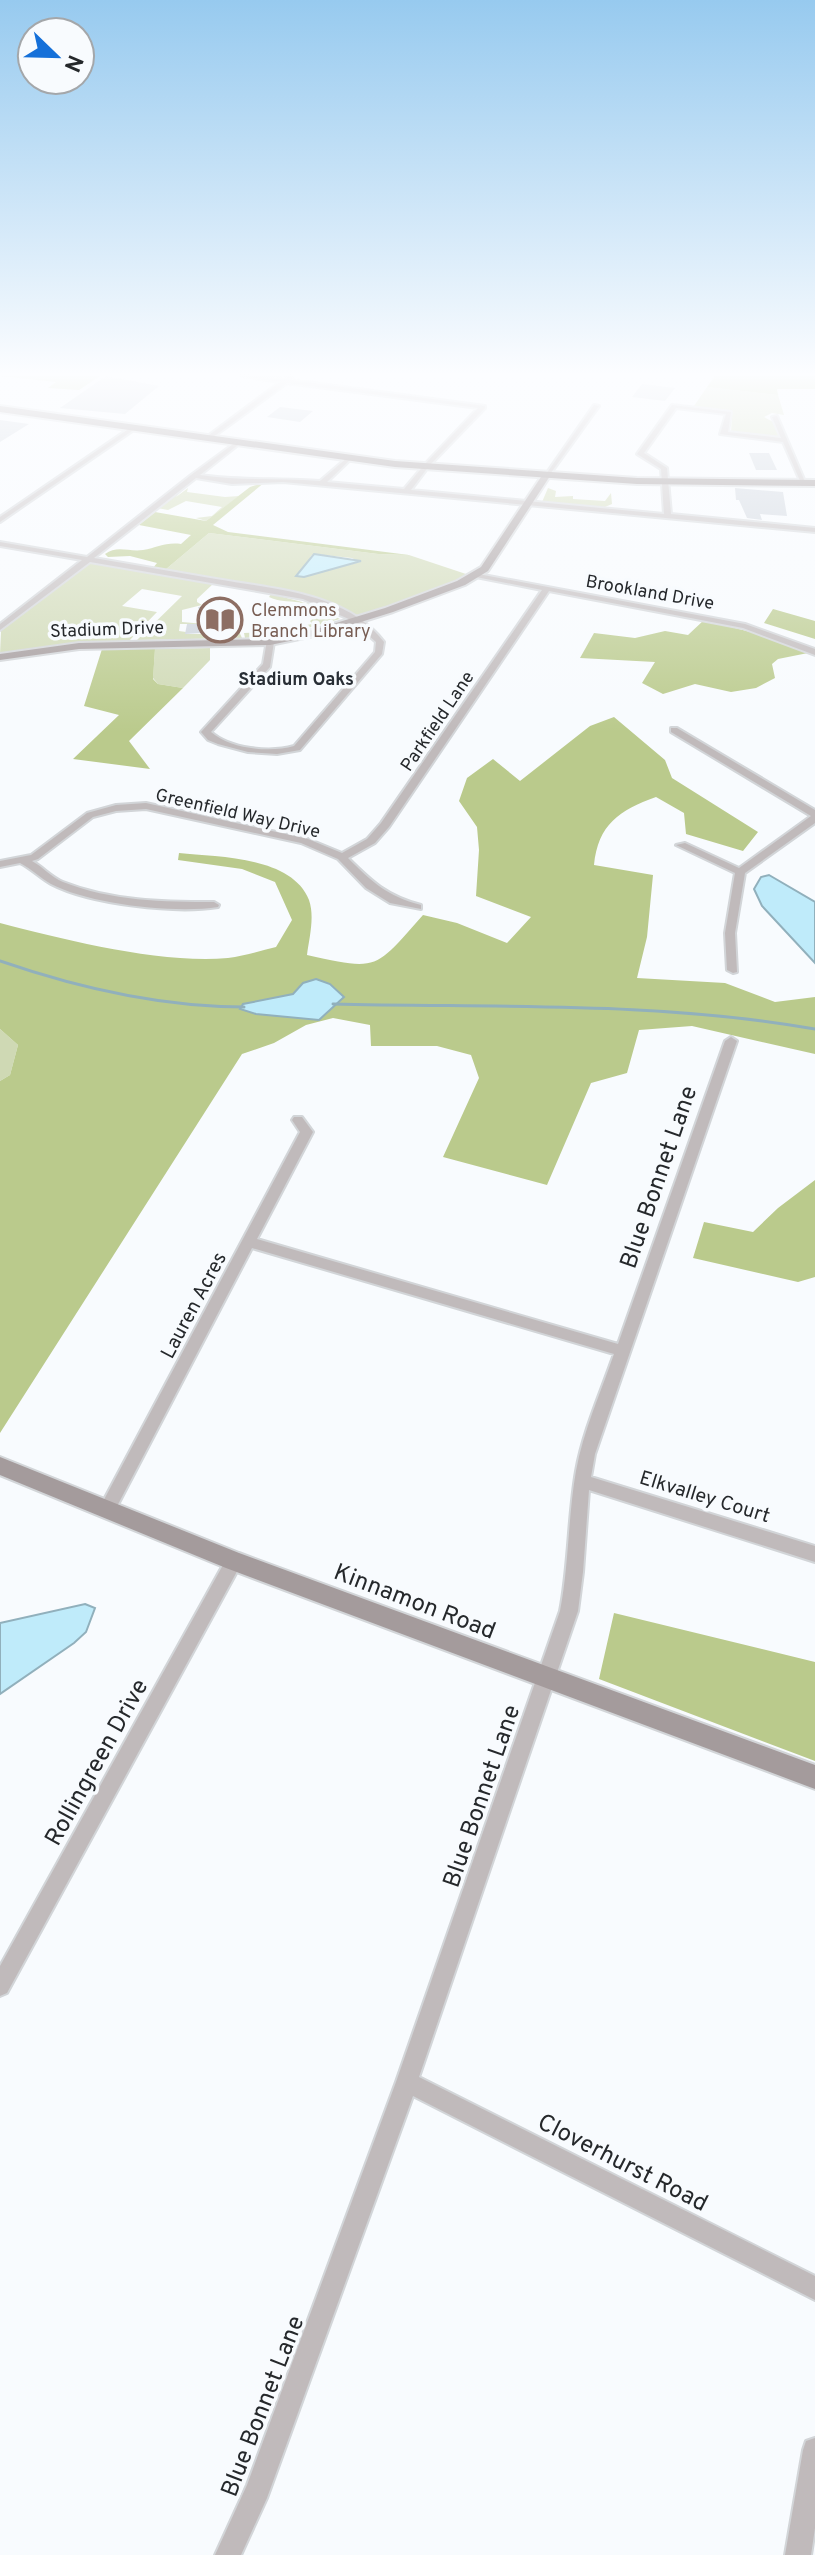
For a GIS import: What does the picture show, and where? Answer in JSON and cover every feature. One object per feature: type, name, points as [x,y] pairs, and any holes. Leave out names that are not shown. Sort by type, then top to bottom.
[{"type":"street","points":[[0,520],[36,495]]},
{"type":"street","points":[[0,628],[168,495]]},
{"type":"street","points":[[442,495],[815,530]]},
{"type":"street","name":"Stadium Drive","points":[[0,657],[79,646],[270,642],[355,621],[437,593],[476,575],[489,565],[535,495]]},
{"type":"street","points":[[666,495],[668,517]]},
{"type":"street","points":[[0,544],[292,594],[328,605],[378,637],[379,652],[297,748],[272,753],[210,738],[207,729],[267,665],[270,642]]},
{"type":"street","name":"Brookland Drive","points":[[476,575],[745,626],[815,652]]},
{"type":"street","name":"Parkfield Lane","points":[[342,857],[371,841],[385,825],[546,590]]},
{"type":"street","points":[[674,730],[815,816],[740,872],[730,933],[733,970]]},
{"type":"street","name":"Greenfield Way Drive","points":[[0,864],[24,861],[90,815],[116,808],[146,806],[304,841],[342,857],[370,886],[394,901],[417,907]]},
{"type":"street","points":[[681,845],[740,872]]},
{"type":"street","points":[[24,861],[34,865],[49,880],[85,894],[136,904],[214,905]]},
{"type":"street","name":"Blue Bonnet Lane","points":[[228,2555],[258,2489],[407,2082],[547,1679],[576,1580],[581,1481],[731,1041]]},
{"type":"street","name":"Lauren Acres","points":[[107,1509],[307,1132],[298,1120]]},
{"type":"street","points":[[249,1242],[623,1351]]},
{"type":"street","name":"Kinnamon Road","points":[[0,1466],[234,1561],[815,1777]]},
{"type":"street","name":"Elkvalley Court","points":[[581,1481],[815,1554]]},
{"type":"street","name":"Rollingreen Drive","points":[[0,1986],[234,1561]]},
{"type":"street","name":"Cloverhurst Road","points":[[407,2082],[815,2288]]},
{"type":"street","points":[[798,2555],[815,2450]]},
{"type":"green space","points":[[174,495],[239,496],[206,521],[196,518],[212,516],[222,507],[186,501],[168,510],[157,508]]},
{"type":"green space","points":[[239,495],[249,495],[213,525],[228,532],[409,555],[209,533],[165,570],[153,568],[157,563],[130,556],[108,557],[105,554],[114,550],[143,550],[181,544],[191,535],[139,525],[155,512],[206,521]]},
{"type":"green space","points":[[545,495],[605,501],[611,495],[612,504],[605,507],[616,509],[542,502]]},
{"type":"green space","points":[[209,533],[409,555],[466,574],[446,587],[414,600],[355,616],[287,592],[165,570]],"holes":[[[314,554],[352,558],[360,562],[301,577]]]},
{"type":"green space","points":[[89,562],[213,584],[197,599],[202,605],[182,610],[182,622],[205,624],[180,624],[179,631],[186,634],[216,634],[235,623],[242,638],[137,640],[182,596],[142,589],[122,606],[157,612],[127,643],[49,646],[0,654],[1,631]]},
{"type":"green space","points":[[271,594],[310,604],[340,619],[293,632],[245,638],[244,633],[270,632],[312,624],[310,621],[322,611],[311,606],[304,607],[305,604],[273,599],[269,597]]},
{"type":"green space","points":[[773,609],[815,621],[815,639],[764,623]]},
{"type":"green space","points":[[704,620],[781,640],[808,653],[778,659],[772,664],[775,678],[756,688],[731,692],[695,684],[663,694],[642,683],[655,662],[580,658],[594,633],[635,638],[665,631],[688,635]]},
{"type":"green space","points":[[210,648],[210,660],[183,688],[158,684],[153,678],[155,649]]},
{"type":"green space","points":[[102,649],[155,649],[153,679],[158,684],[183,688],[129,741],[150,769],[73,759],[119,715],[84,706]]},
{"type":"green space","points":[[614,717],[665,760],[672,778],[758,832],[743,851],[686,834],[684,813],[656,797],[631,807],[606,829],[596,851],[594,865],[653,875],[647,937],[637,978],[725,983],[775,1002],[815,997],[815,1054],[692,1026],[639,1030],[627,1073],[591,1083],[547,1185],[443,1157],[479,1078],[471,1055],[437,1046],[371,1046],[370,1025],[333,1018],[306,1025],[274,1043],[242,1054],[0,1433],[0,1081],[10,1075],[18,1045],[0,1029],[0,923],[113,949],[173,957],[228,958],[276,947],[292,920],[275,882],[242,869],[178,860],[179,853],[252,862],[287,875],[300,886],[311,907],[307,955],[349,963],[374,962],[394,947],[423,915],[457,923],[507,943],[531,917],[476,896],[477,827],[459,801],[467,778],[493,759],[520,781],[590,726]]},
{"type":"green space","points":[[0,1029],[18,1045],[10,1075],[0,1081]]},
{"type":"green space","points":[[815,1180],[815,1277],[798,1282],[693,1258],[704,1222],[753,1232]]},
{"type":"green space","points":[[614,1613],[815,1662],[815,1761],[599,1679]]},
{"type":"water","points":[[314,554],[361,561],[304,577],[296,576]]},
{"type":"water","points":[[769,875],[815,902],[815,963],[762,906],[754,889],[761,877]]},
{"type":"water","points":[[316,979],[330,984],[344,997],[319,1020],[256,1014],[240,1009],[243,1004],[293,994],[303,983]]},
{"type":"water","points":[[85,1604],[95,1608],[86,1632],[0,1694],[0,1623]]},
{"type":"building","points":[[736,495],[784,495],[787,516],[760,514],[762,520],[747,518],[739,500],[736,500]]},
{"type":"building","name":"Clemmons Branch Library","points":[[222,605],[224,611],[237,609],[235,631],[185,634],[187,624],[204,624],[198,607]]},
{"type":"waterway","points":[[0,961],[59,980],[151,1000],[244,1007]]},
{"type":"waterway","points":[[333,1004],[635,1010],[755,1020],[815,1029]]},
{"type":"place","name":"Clemmons Branch Library","points":[[220,620]]},
{"type":"district","name":"Stadium Oaks","points":[[296,679]]}]
